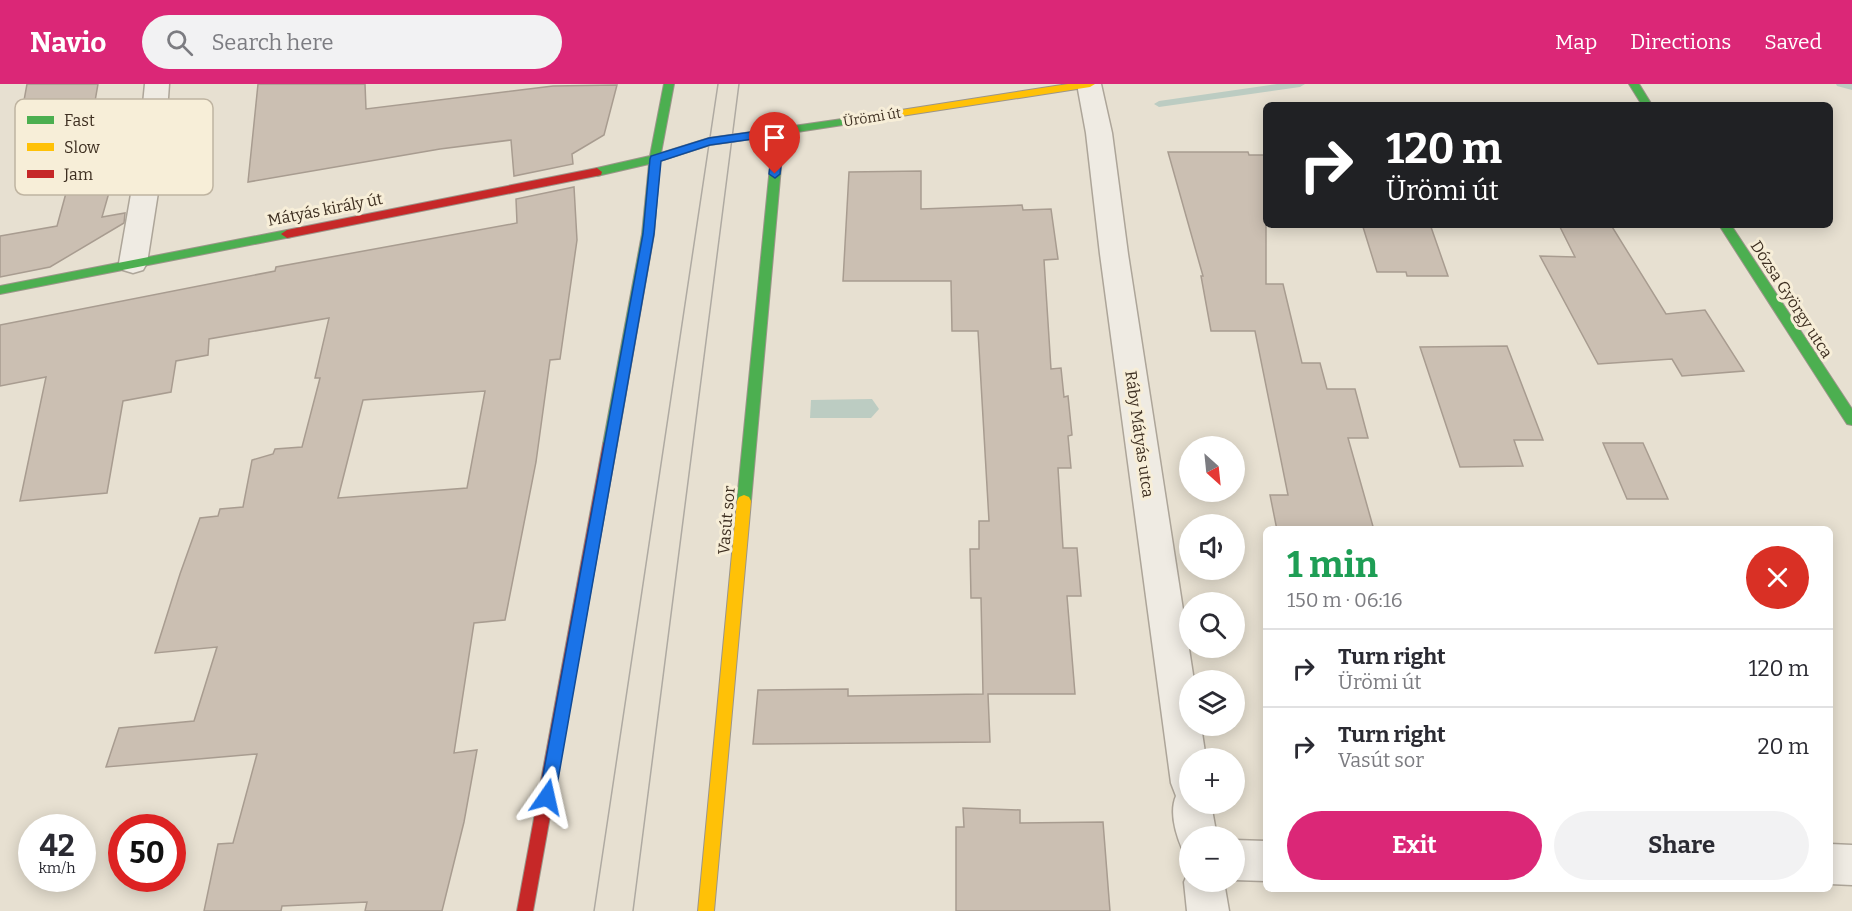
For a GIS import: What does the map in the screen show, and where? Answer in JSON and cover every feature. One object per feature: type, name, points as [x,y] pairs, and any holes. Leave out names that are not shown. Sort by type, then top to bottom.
[{"type":"street","points":[[156,99],[157,84]]},
{"type":"street","points":[[525,911],[648,234],[655,159],[669,84]]},
{"type":"street","name":"Ürömi út","points":[[655,159],[709,142],[1090,84]]},
{"type":"street","name":"Ráby Mátyás utca","points":[[1090,84],[1099,133],[1185,748]]},
{"type":"street","points":[[1634,84],[1645,102]]},
{"type":"street","name":"Vasút sor","points":[[706,911],[779,131]]},
{"type":"street","name":"Mátyás király út","points":[[0,290],[584,176],[655,159]]},
{"type":"street","points":[[133,263],[144,195]]},
{"type":"street","name":"Dózsa György utca","points":[[1727,228],[1852,420]]},
{"type":"street","points":[[1245,860],[1263,861]]},
{"type":"street","points":[[1833,864],[1852,865]]},
{"type":"street","points":[[1205,892],[1208,911]]},
{"type":"shaded area","points":[[872,399],[879,409],[871,418],[810,418],[811,400]]},
{"type":"building","points":[[27,84],[98,84],[95,99],[24,99]]},
{"type":"building","points":[[258,84],[365,84],[366,109],[553,86],[617,85],[604,135],[572,154],[573,164],[514,176],[511,140],[440,149],[248,182]]},
{"type":"building","points":[[1168,152],[1248,152],[1249,155],[1263,155],[1266,284],[1283,284],[1302,363],[1320,363],[1327,389],[1355,389],[1368,438],[1348,438],[1373,526],[1276,526],[1270,495],[1288,495],[1255,331],[1211,331],[1201,276],[1203,276]]},
{"type":"building","points":[[921,171],[921,209],[1022,205],[1023,210],[1051,209],[1058,259],[1044,260],[1051,369],[1061,368],[1064,397],[1068,396],[1072,435],[1068,436],[1071,468],[1058,468],[1063,548],[1077,548],[1081,596],[1067,596],[1075,694],[988,694],[990,742],[753,744],[758,690],[848,689],[848,696],[983,694],[981,598],[971,598],[970,549],[979,549],[979,521],[989,521],[978,331],[952,331],[951,281],[843,281],[849,172]]},
{"type":"building","points":[[574,187],[577,240],[560,359],[550,360],[536,462],[505,620],[474,623],[454,753],[477,750],[464,822],[442,911],[365,911],[367,902],[282,906],[281,911],[204,911],[218,844],[233,843],[257,754],[106,767],[119,728],[194,721],[217,647],[155,653],[180,574],[200,518],[218,516],[220,509],[243,507],[252,460],[273,454],[275,449],[302,447],[320,378],[315,378],[329,318],[209,339],[208,355],[176,361],[171,392],[123,401],[107,493],[20,501],[46,377],[0,386],[0,325],[275,271],[276,267],[517,223],[516,199]],"holes":[[[485,391],[467,488],[338,498],[363,400]]]},
{"type":"building","points":[[65,195],[108,195],[102,217],[125,213],[124,223],[50,267],[0,277],[0,236],[57,226]]},
{"type":"building","points":[[1363,228],[1431,228],[1448,276],[1407,276],[1406,272],[1377,272]]},
{"type":"building","points":[[1560,228],[1613,228],[1666,314],[1705,310],[1744,371],[1682,376],[1672,359],[1598,364],[1540,256],[1575,257]]},
{"type":"building","points":[[1507,346],[1543,440],[1514,440],[1523,466],[1460,467],[1420,347]]},
{"type":"building","points":[[1603,443],[1643,443],[1668,499],[1627,499]]},
{"type":"building","points":[[963,808],[1020,810],[1020,823],[1103,822],[1110,911],[956,911],[956,827],[964,827]]},
{"type":"waterway","points":[[1159,104],[1300,84]]},
{"type":"waterway","points":[[1841,84],[1852,87]]},
{"type":"tram line","points":[[594,911],[718,84]]},
{"type":"tram line","points":[[633,911],[739,84]]},
{"type":"traffic: fast","points":[[610,444],[648,234],[655,159],[669,84]]},
{"type":"traffic: fast","points":[[1634,84],[1645,102]]},
{"type":"traffic: fast","points":[[597,172],[655,159],[709,142],[856,120]]},
{"type":"traffic: fast","points":[[744,501],[779,131]]},
{"type":"traffic: fast","points":[[1727,228],[1852,420]]},
{"type":"traffic: fast","points":[[0,290],[287,234]]},
{"type":"traffic: slow","points":[[856,120],[1090,84]]},
{"type":"traffic: slow","points":[[706,911],[744,501]]},
{"type":"traffic: jam","points":[[287,234],[597,172]]},
{"type":"traffic: jam","points":[[525,911],[610,444]]},
{"type":"route","points":[[547,797],[648,234],[655,159],[709,142],[779,131],[775,174]]}]
